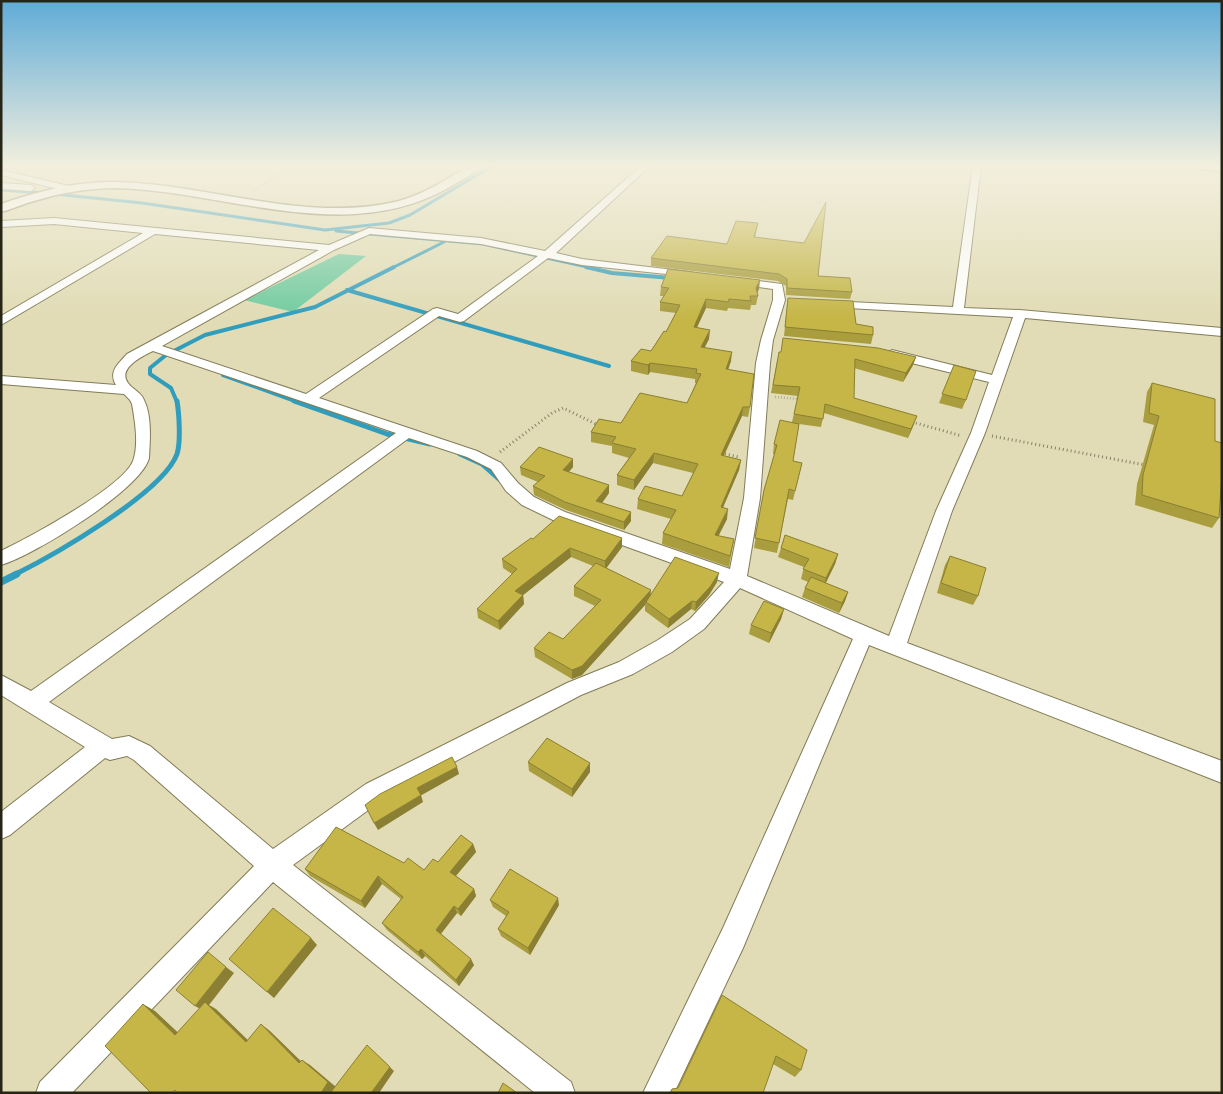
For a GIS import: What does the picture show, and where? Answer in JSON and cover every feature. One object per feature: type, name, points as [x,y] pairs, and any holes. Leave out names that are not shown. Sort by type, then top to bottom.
[{"type":"street","points":[[369,231],[371,228],[370,216]]},
{"type":"street","points":[[309,398],[437,312],[460,318],[548,254],[590,216]]},
{"type":"street","points":[[958,310],[969,216]]},
{"type":"street","points":[[1,224],[54,221],[330,248]]},
{"type":"street","points":[[1,321],[155,230]]},
{"type":"street","points":[[1,559],[70,520],[134,475],[141,462],[141,417],[137,400],[126,390],[121,382],[120,371],[132,357],[330,248],[369,231],[481,241],[582,262],[700,276]]},
{"type":"street","points":[[51,1093],[272,865],[374,792],[574,689],[626,668],[665,646],[710,611],[737,579],[752,498],[762,395],[763,363],[772,341],[779,300],[778,286],[729,280]]},
{"type":"street","points":[[779,300],[794,302]]},
{"type":"street","points":[[819,303],[1020,314],[1222,332]]},
{"type":"street","points":[[896,646],[944,511],[978,434],[1020,314]]},
{"type":"street","points":[[151,346],[309,398],[406,433],[448,444],[496,466],[512,487],[528,501],[559,516],[737,579],[864,635],[1222,772]]},
{"type":"street","points":[[876,350],[996,380]]},
{"type":"street","points":[[1,380],[126,390]]},
{"type":"street","points":[[32,702],[406,433]]},
{"type":"street","points":[[658,1093],[733,938],[864,635]]},
{"type":"street","points":[[1,684],[110,750],[129,746],[142,753],[272,865],[560,1093]]},
{"type":"street","points":[[1,827],[103,746]]},
{"type":"path","points":[[762,395],[810,400]]},
{"type":"path","points":[[487,462],[552,413],[563,408],[597,425],[607,427]]},
{"type":"path","points":[[905,420],[968,438],[978,434],[1153,466]]},
{"type":"path","points":[[718,452],[756,461]]},
{"type":"green space","points":[[339,254],[366,256],[293,312],[244,300]]},
{"type":"building","points":[[818,216],[824,216],[818,276],[850,278],[852,292],[787,288],[787,279],[779,274],[651,258],[667,236],[727,244],[736,221],[758,223],[754,237],[804,243]]},
{"type":"building","points":[[668,269],[760,280],[756,288],[758,296],[750,296],[751,301],[729,299],[728,302],[706,299],[694,327],[710,330],[701,347],[732,352],[726,369],[754,374],[750,407],[743,407],[721,455],[741,460],[721,507],[728,509],[715,535],[734,539],[730,556],[663,533],[676,510],[638,499],[645,486],[682,496],[698,464],[654,453],[634,480],[617,475],[636,449],[612,443],[616,437],[591,432],[599,419],[621,423],[640,393],[687,403],[701,374],[696,373],[697,369],[650,363],[648,365],[631,361],[641,349],[651,351],[664,331],[666,332],[680,305],[660,302],[669,288],[661,287]]},
{"type":"building","points":[[788,298],[853,301],[856,324],[873,327],[873,335],[785,327]]},
{"type":"building","points":[[783,338],[878,348],[916,357],[906,373],[855,359],[854,398],[917,416],[911,429],[825,404],[823,419],[794,414],[800,387],[773,385]]},
{"type":"building","points":[[954,365],[976,371],[966,400],[942,394]]},
{"type":"building","points":[[1152,383],[1215,399],[1215,441],[1222,443],[1219,518],[1142,495],[1143,475],[1159,416],[1149,413]]},
{"type":"building","points":[[780,420],[799,424],[793,461],[802,463],[795,491],[789,489],[779,543],[755,538],[764,490],[777,445],[774,444]]},
{"type":"building","points":[[539,447],[573,459],[563,470],[609,485],[596,501],[631,512],[624,522],[565,502],[533,486],[545,476],[520,467]]},
{"type":"building","points":[[559,516],[622,538],[605,561],[570,548],[515,591],[523,595],[498,621],[477,609],[517,569],[502,559],[531,538],[533,539]]},
{"type":"building","points":[[785,535],[838,554],[826,578],[803,569],[809,559],[781,548]]},
{"type":"building","points":[[950,556],[986,568],[978,596],[941,583]]},
{"type":"building","points":[[675,557],[719,573],[710,587],[696,602],[692,601],[669,619],[646,602]]},
{"type":"building","points":[[596,563],[651,590],[582,666],[572,670],[534,648],[549,632],[563,639],[601,600],[574,586]]},
{"type":"building","points":[[811,577],[848,592],[842,603],[805,588]]},
{"type":"building","points":[[764,601],[784,609],[771,633],[751,625]]},
{"type":"building","points":[[547,738],[590,763],[572,789],[528,762]]},
{"type":"building","points":[[452,757],[457,767],[417,788],[421,795],[374,823],[365,805],[380,794]]},
{"type":"building","points":[[336,827],[404,863],[408,858],[424,870],[433,859],[438,862],[461,835],[473,844],[450,872],[474,889],[458,909],[454,906],[436,930],[471,959],[456,980],[421,949],[418,952],[382,923],[403,897],[378,876],[361,901],[305,869]]},
{"type":"building","points":[[510,869],[558,898],[528,948],[498,929],[509,912],[490,900]]},
{"type":"building","points":[[273,908],[311,938],[267,992],[229,959]]},
{"type":"building","points":[[208,952],[226,967],[195,1006],[176,990]]},
{"type":"building","points":[[722,995],[807,1050],[801,1070],[776,1056],[763,1093],[670,1093],[672,1089],[678,1088]]},
{"type":"building","points":[[205,1002],[246,1042],[261,1024],[299,1063],[302,1060],[328,1082],[321,1093],[177,1093],[175,1090],[172,1093],[151,1093],[105,1046],[143,1004],[175,1035]]},
{"type":"building","points":[[367,1045],[390,1067],[371,1093],[332,1093],[331,1092]]},
{"type":"building","points":[[503,1083],[517,1093],[498,1093]]},
{"type":"waterway","points":[[230,216],[325,230],[389,223],[407,216]]},
{"type":"waterway","points":[[336,231],[483,244],[592,268]]},
{"type":"waterway","points":[[394,267],[444,242]]},
{"type":"waterway","points":[[348,290],[394,267]]},
{"type":"waterway","points":[[586,267],[612,273],[671,278]]},
{"type":"waterway","points":[[177,402],[171,388],[150,374],[150,368],[166,355],[205,335],[315,307],[348,290]]},
{"type":"waterway","points":[[348,290],[609,366]]},
{"type":"waterway","points":[[223,375],[298,402]]},
{"type":"waterway","points":[[14,575],[54,554],[105,522],[151,487],[168,470],[177,454],[179,442],[177,401]]},
{"type":"waterway","points":[[294,401],[387,434],[430,444]]},
{"type":"waterway","points":[[460,454],[482,464],[500,480]]},
{"type":"waterway","points":[[1,582],[17,574]]}]
